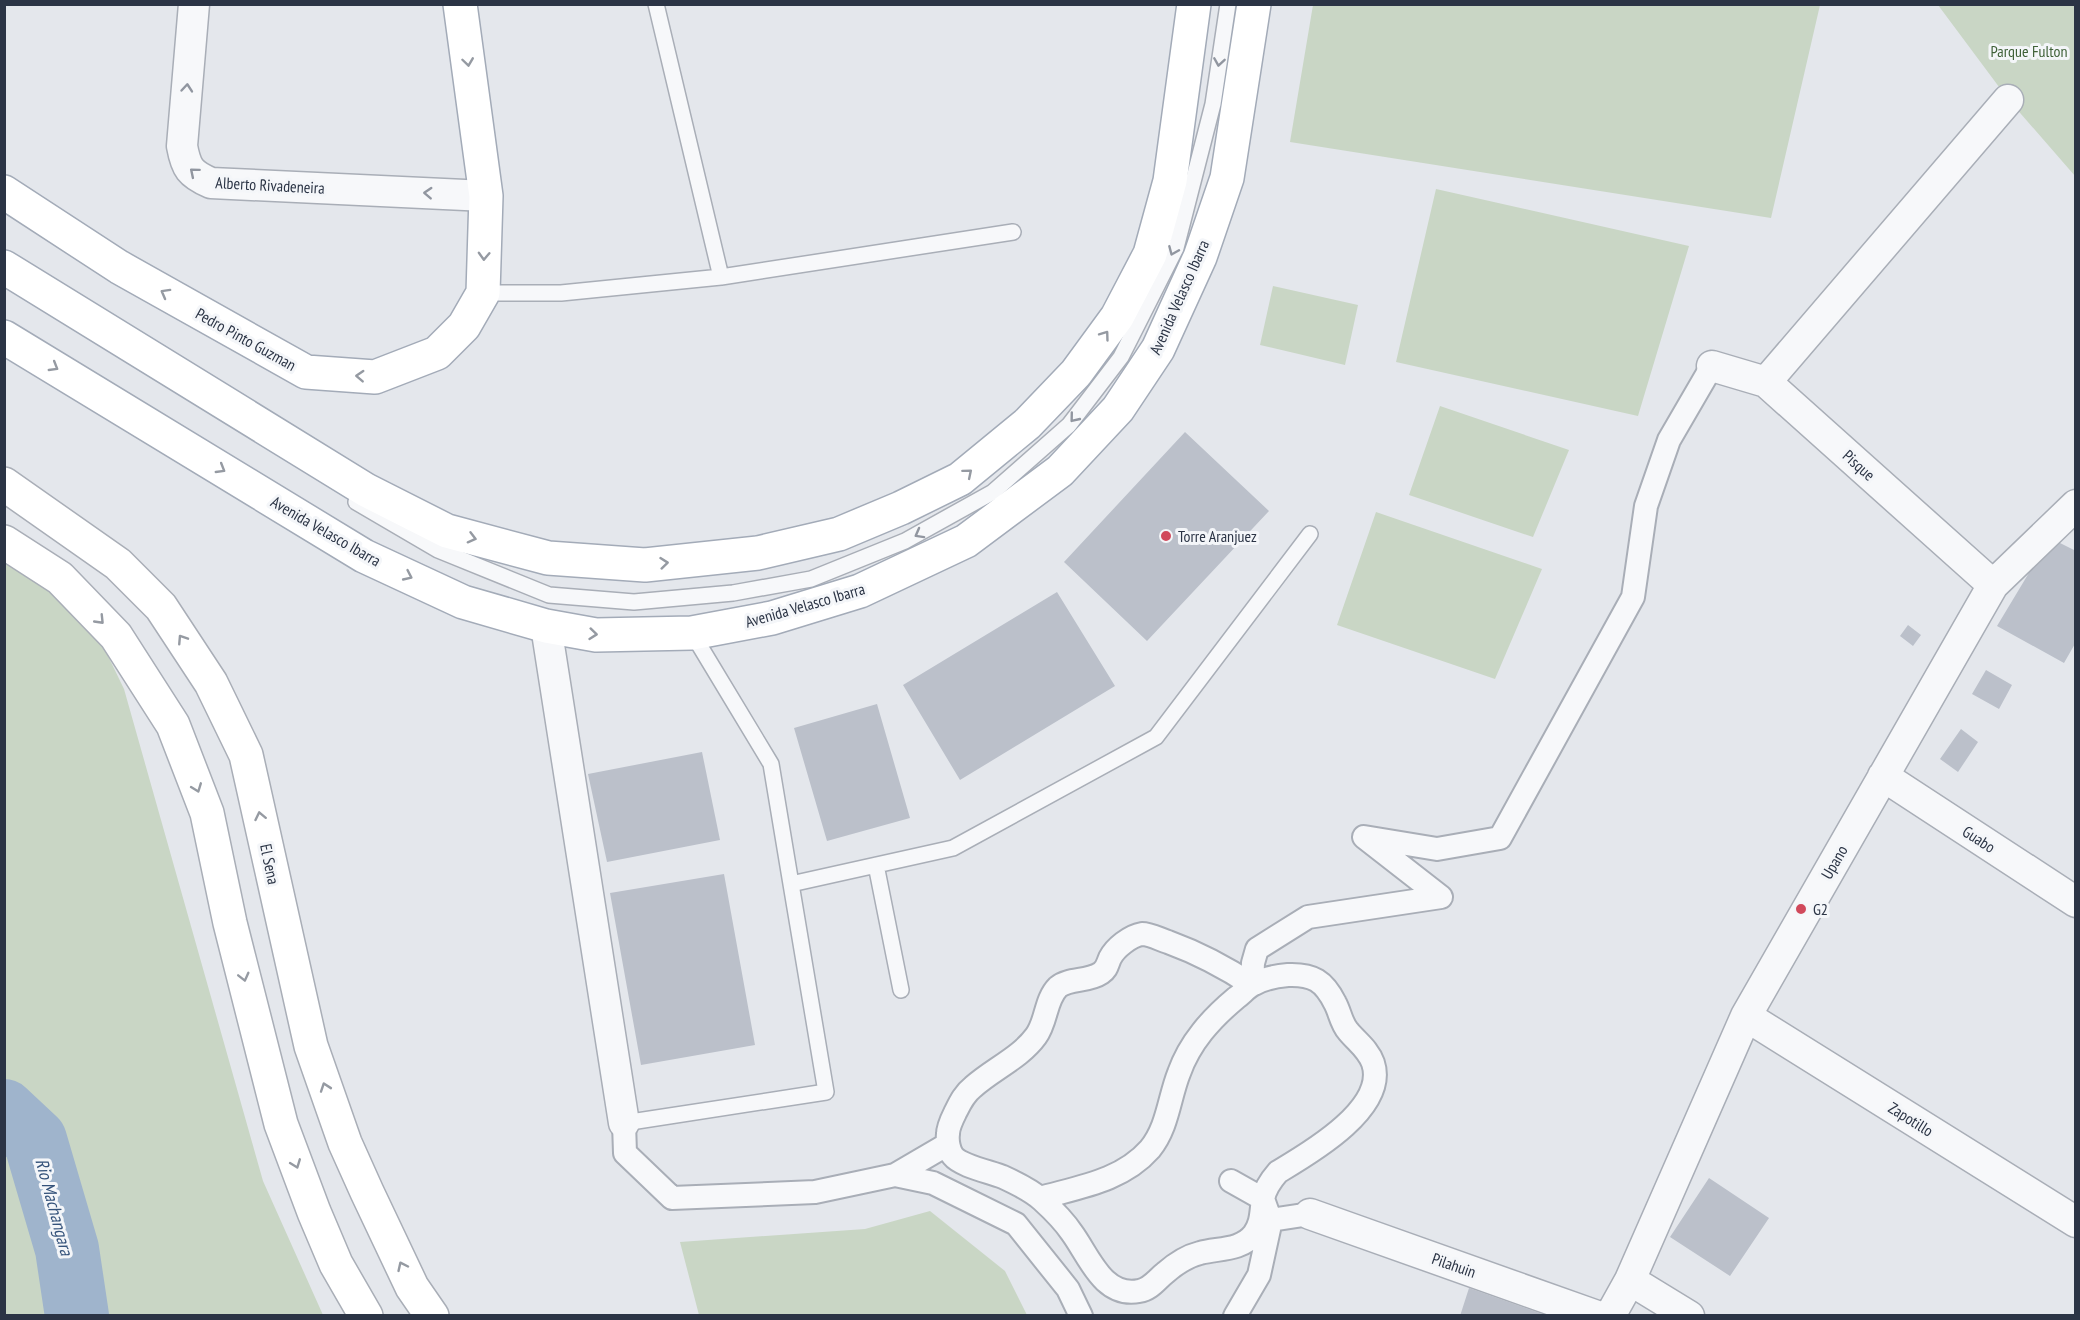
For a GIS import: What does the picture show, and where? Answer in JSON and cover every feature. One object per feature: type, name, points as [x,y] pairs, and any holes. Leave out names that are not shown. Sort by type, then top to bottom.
[{"type":"main road","name":"Pedro Pinto Guzman","points":[[4,192],[119,267],[306,372],[375,376],[437,353],[464,326],[483,293],[486,196],[460,4]]},
{"type":"main road","points":[[4,267],[366,490],[447,531],[548,558],[645,565],[758,553],[839,534],[901,508],[960,479],[1027,424],[1076,373],[1117,317],[1150,254],[1170,181],[1194,4]]},
{"type":"main road","name":"Avenida Velasco Ibarra","points":[[4,337],[364,556],[463,602],[546,626],[596,635],[693,633],[772,618],[860,591],[966,541],[1060,471],[1118,410],[1158,349],[1200,257],[1223,190],[1227,178],[1254,4]]},
{"type":"main road","name":"El Sena","points":[[4,484],[118,564],[161,607],[211,683],[246,755],[310,1046],[345,1143],[362,1182],[412,1287],[432,1316]]},
{"type":"main road","points":[[4,519],[116,636],[173,725],[207,813],[230,923],[281,1124],[336,1264],[366,1316]]},
{"type":"main road","points":[[4,542],[60,578]]},
{"type":"street","name":"Alberto Rivadeneira","points":[[194,4],[182,146],[186,164],[196,176],[211,183],[486,196]]},
{"type":"street","points":[[1766,382],[2008,99]]},
{"type":"street","points":[[1252,985],[1252,963],[1257,949],[1308,916],[1441,897],[1364,837],[1437,849],[1500,838],[1633,597],[1646,506],[1669,440],[1712,366]]},
{"type":"street","name":"Pisque","points":[[1712,366],[1766,382],[1993,585]]},
{"type":"street","name":"Upano","points":[[1611,1316],[1630,1280],[1746,1016],[1883,776],[1993,585],[2076,505]]},
{"type":"street","points":[[546,626],[624,1123],[625,1153],[672,1198],[815,1192],[895,1175],[948,1144]]},
{"type":"street","name":"Guabo","points":[[1883,776],[2076,902]]},
{"type":"street","points":[[1252,985],[1201,954],[1141,934],[1130,939],[1110,957],[1107,967],[1100,974],[1061,985],[1055,990],[1049,1001],[1043,1025],[1035,1037],[1023,1050],[972,1087],[963,1097],[948,1133],[948,1144],[953,1156],[960,1161],[1004,1178],[1041,1198],[1073,1233],[1100,1277],[1110,1285],[1125,1291],[1139,1291],[1152,1286],[1166,1272],[1183,1261],[1200,1253],[1223,1250],[1252,1236],[1267,1209]]},
{"type":"street","points":[[1041,1198],[1106,1180],[1135,1162],[1150,1149],[1166,1120],[1175,1083],[1185,1056],[1208,1025],[1252,985],[1276,976],[1307,975],[1318,981],[1329,991],[1348,1032],[1366,1050],[1376,1074],[1374,1086],[1356,1112],[1333,1137],[1278,1172],[1267,1186],[1267,1209],[1259,1275],[1235,1316]]},
{"type":"street","name":"Zapotillo","points":[[1746,1016],[2076,1222]]},
{"type":"street","points":[[895,1175],[933,1183],[1016,1224],[1068,1289],[1081,1316]]},
{"type":"street","points":[[1232,1181],[1267,1209],[1310,1214]]},
{"type":"street","name":"Pilahuin","points":[[1310,1214],[1597,1316]]},
{"type":"street","points":[[1630,1280],[1689,1316]]},
{"type":"lane","points":[[656,4],[721,278]]},
{"type":"lane","points":[[342,494],[438,550],[549,595],[634,602],[733,593],[811,579],[905,541],[993,492],[1069,425],[1121,357],[1176,248],[1213,104],[1228,4]]},
{"type":"lane","points":[[483,293],[561,293],[721,278],[1014,232]]},
{"type":"lane","points":[[4,285],[201,406]]},
{"type":"lane","points":[[791,884],[953,848],[1156,737],[1310,534]]},
{"type":"lane","points":[[624,1123],[825,1092],[771,764],[693,633]]},
{"type":"lane","points":[[876,865],[901,990]]},
{"type":"green space","points":[[1313,4],[1820,5],[1771,218],[1290,142]]},
{"type":"green space","name":"Parque Fulton","points":[[1938,5],[2075,5],[2075,176],[2008,99]]},
{"type":"green space","points":[[1436,189],[1689,246],[1638,416],[1396,362]]},
{"type":"green space","points":[[1273,286],[1358,305],[1345,365],[1260,345]]},
{"type":"green space","points":[[1440,406],[1569,450],[1533,537],[1409,495]]},
{"type":"green space","points":[[1376,512],[1542,569],[1495,679],[1337,625]]},
{"type":"green space","points":[[4,523],[37,549],[81,600],[124,689],[263,1181],[323,1315],[5,1315]]},
{"type":"green space","points":[[930,1211],[1005,1271],[1027,1315],[699,1315],[680,1242],[865,1229]]},
{"type":"building","name":"Torre Aranjuez","points":[[1185,432],[1269,511],[1147,641],[1064,562]]},
{"type":"building","points":[[2050,538],[2076,551],[2076,642],[2064,663],[1997,626]]},
{"type":"building","points":[[1057,592],[1115,686],[960,780],[903,685]]},
{"type":"building","points":[[1908,625],[1921,635],[1913,646],[1900,636]]},
{"type":"building","points":[[1986,670],[2012,685],[1999,709],[1972,694]]},
{"type":"building","points":[[877,704],[910,818],[827,841],[794,728]]},
{"type":"building","points":[[1961,729],[1978,742],[1958,772],[1940,759]]},
{"type":"building","points":[[702,752],[720,840],[607,862],[588,774]]},
{"type":"building","points":[[724,874],[755,1045],[641,1065],[610,893]]},
{"type":"building","points":[[1709,1178],[1769,1218],[1730,1276],[1670,1237]]},
{"type":"building","points":[[1469,1288],[1545,1315],[1545,1316],[1460,1316]]},
{"type":"waterway","name":"Rio Machangara","points":[[4,1111],[35,1140],[67,1249],[77,1316]]},
{"type":"place","name":"Torre Aranjuez","points":[[1166,536]]},
{"type":"place","name":"G2","points":[[1801,909]]}]
